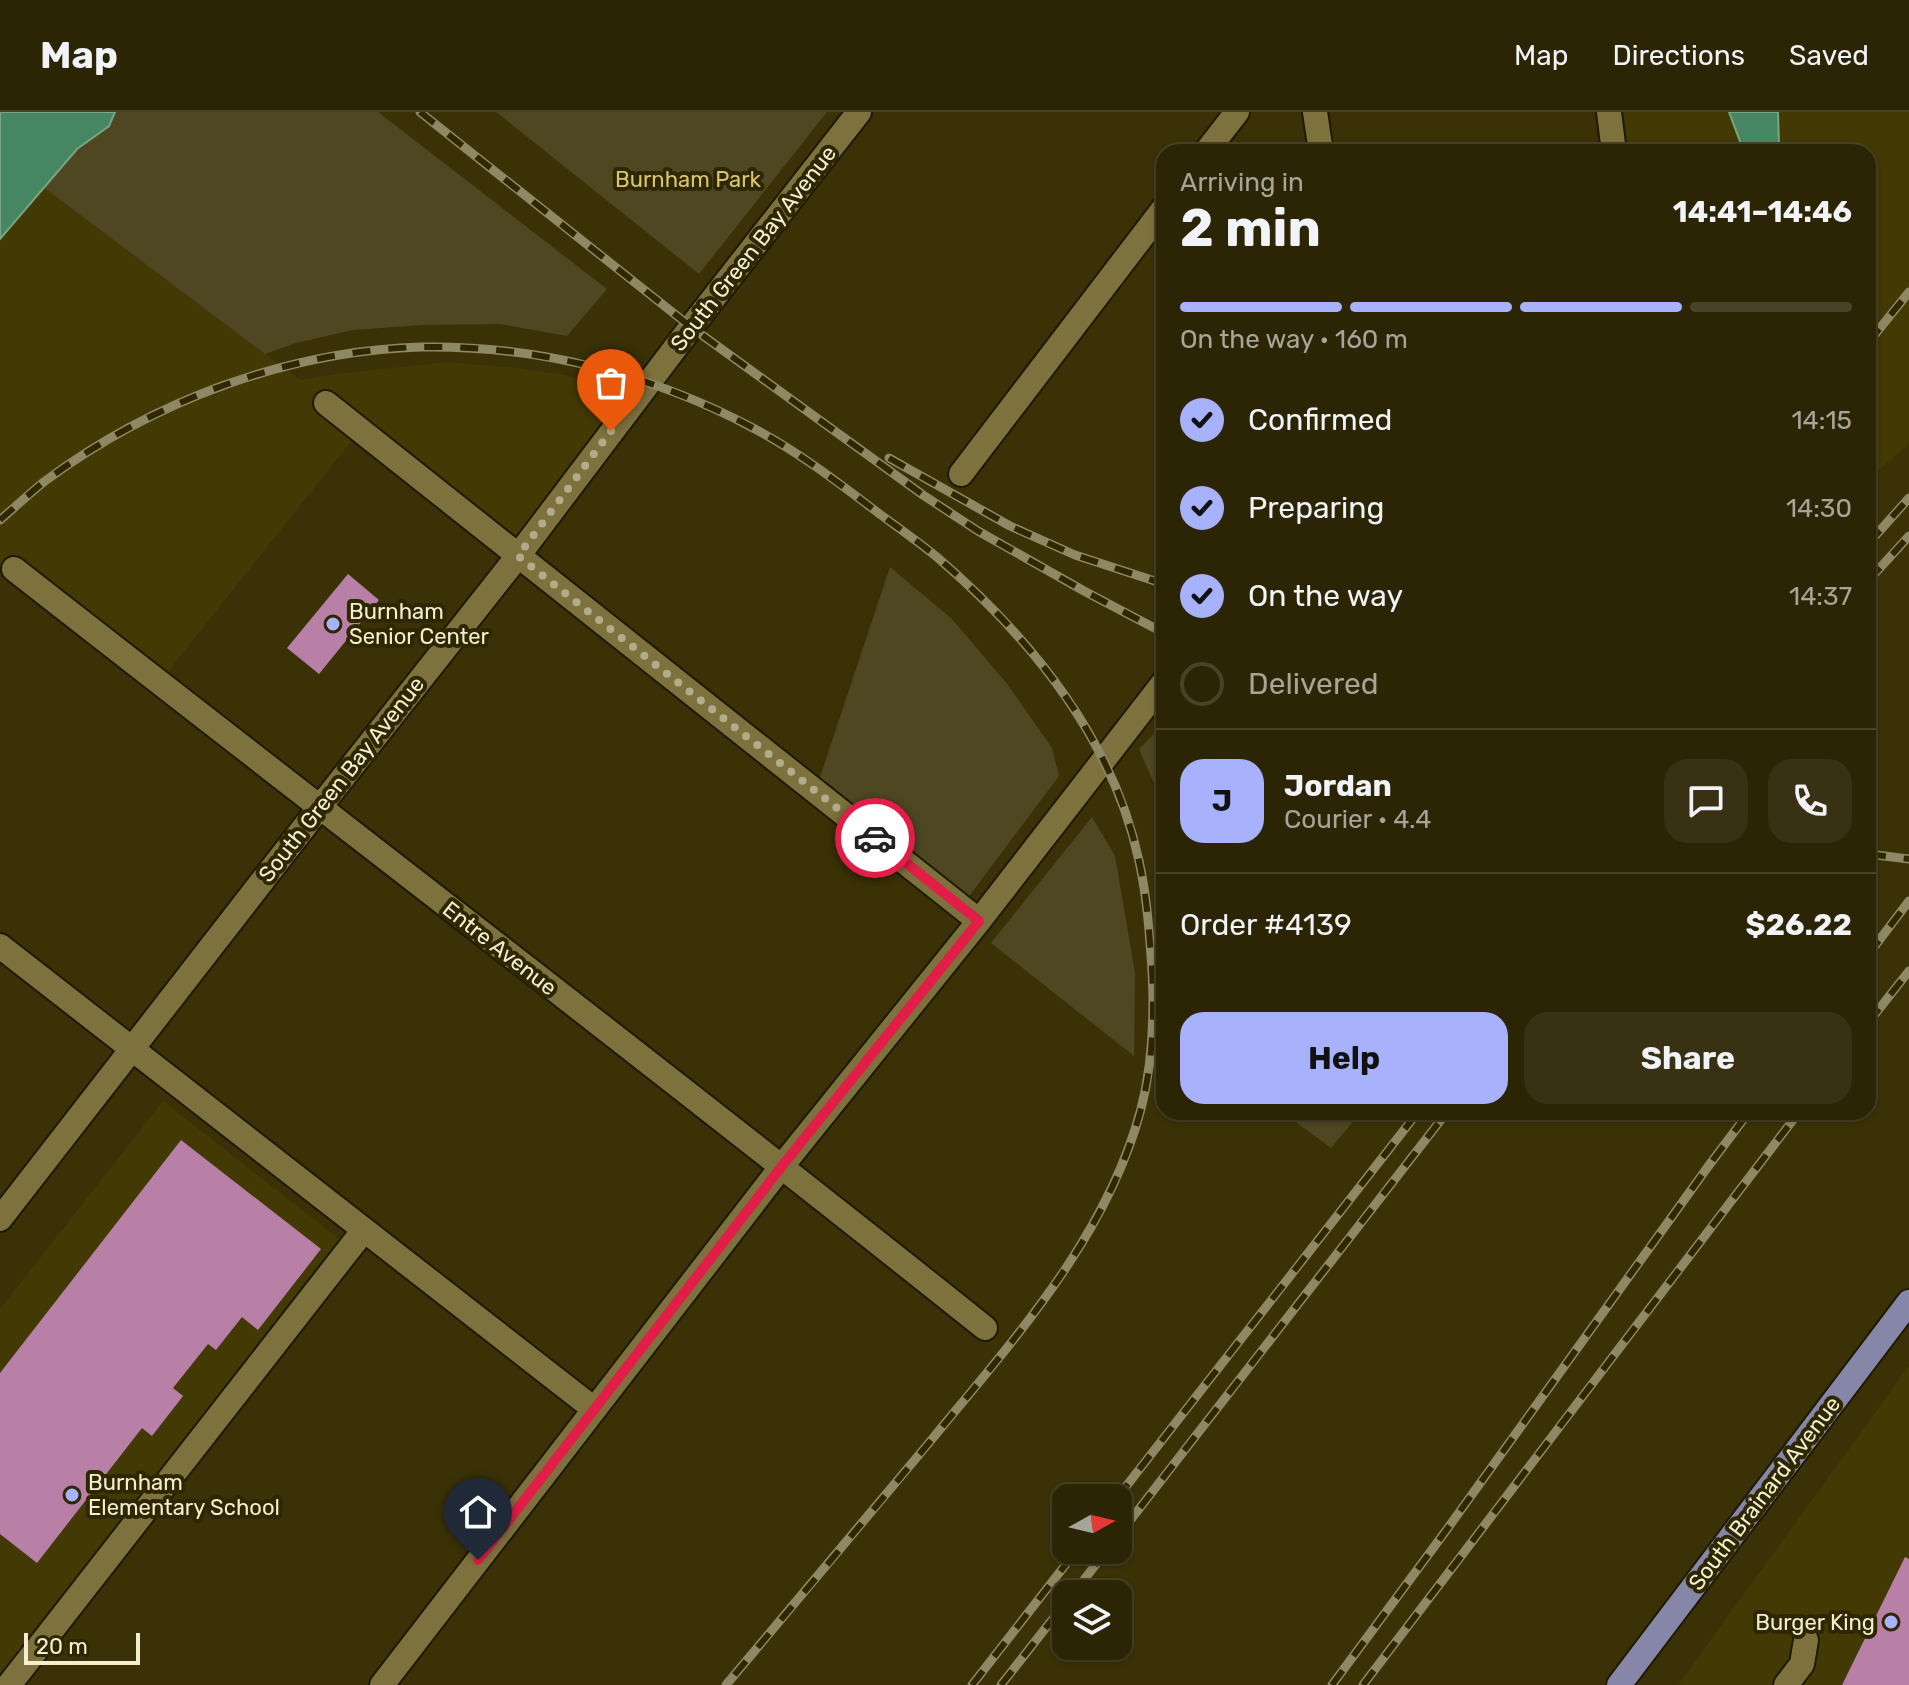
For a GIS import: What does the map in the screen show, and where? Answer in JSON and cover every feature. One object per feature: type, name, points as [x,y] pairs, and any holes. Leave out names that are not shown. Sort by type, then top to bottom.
[{"type":"main road","name":"South Brainard Avenue","points":[[1619,1685],[1909,1302]]},
{"type":"street","name":"South Green Bay Avenue","points":[[0,1219],[518,556],[859,112]]},
{"type":"street","points":[[1212,144],[1237,112]]},
{"type":"street","points":[[1315,112],[1320,144]]},
{"type":"street","points":[[1609,112],[1613,144]]},
{"type":"street","points":[[961,474],[1156,218]]},
{"type":"street","points":[[326,403],[979,921]]},
{"type":"street","name":"Entre Avenue","points":[[14,569],[782,1166],[985,1328]]},
{"type":"street","points":[[382,1685],[782,1166],[979,921],[1156,692]]},
{"type":"street","points":[[0,946],[594,1409]]},
{"type":"street","points":[[9,1685],[364,1230]]},
{"type":"street","points":[[1786,1685],[1802,1664],[1806,1640]]},
{"type":"shaded area","points":[[0,112],[115,112],[109,126],[77,149],[0,239]]},
{"type":"shaded area","points":[[1620,112],[1909,112],[1909,443],[1876,473],[1876,144],[1625,144]]},
{"type":"shaded area","points":[[1729,112],[1778,112],[1779,144],[1741,144]]},
{"type":"shaded area","points":[[43,187],[300,380],[448,362],[565,375],[633,390],[506,559],[354,438],[162,679],[11,557],[0,570],[0,239]]},
{"type":"shaded area","name":"Burnham Elementary School","points":[[163,1101],[343,1242],[0,1680],[0,1309]]},
{"type":"shaded area","points":[[1909,1366],[1909,1685],[1678,1685]]},
{"type":"green space","points":[[115,112],[378,112],[607,289],[567,336],[500,324],[423,325],[353,330],[296,343],[265,354],[43,187],[77,149],[109,126]]},
{"type":"green space","name":"Burnham Park","points":[[496,112],[827,112],[699,274]]},
{"type":"green space","points":[[890,567],[952,619],[1008,685],[1052,748],[1059,776],[967,899],[818,783]]},
{"type":"green space","points":[[1156,732],[1156,788],[1139,749]]},
{"type":"green space","points":[[1092,817],[1115,856],[1135,973],[1134,1056],[991,943]]},
{"type":"green space","points":[[1293,1120],[1354,1120],[1331,1148]]},
{"type":"building","name":"Burnham Senior Center","points":[[348,574],[379,600],[319,674],[287,648]]},
{"type":"building","name":"Burnham Elementary School","points":[[181,1140],[321,1249],[258,1330],[242,1317],[216,1350],[208,1344],[173,1388],[183,1396],[152,1436],[142,1428],[37,1563],[0,1534],[0,1373]]},
{"type":"building","name":"Burger King","points":[[1905,1557],[1909,1559],[1909,1685],[1842,1685]]},
{"type":"railway","points":[[420,112],[691,327],[923,495],[978,531],[1156,629]]},
{"type":"railway","points":[[1876,333],[1909,292]]},
{"type":"railway","points":[[0,520],[45,481],[130,427],[176,404],[272,370],[321,358],[421,347],[507,351],[550,358],[592,366],[675,392],[787,447],[938,558],[1005,622],[1064,694],[1110,773],[1127,816],[1146,902],[1153,1026],[1146,1089],[1126,1156],[1082,1243],[1026,1324],[726,1685]]},
{"type":"railway","points":[[889,458],[1010,526],[1075,555],[1156,581]]},
{"type":"railway","points":[[1876,535],[1909,498]]},
{"type":"railway","points":[[1876,572],[1909,536]]},
{"type":"railway","points":[[1876,855],[1909,859]]},
{"type":"railway","points":[[1876,944],[1909,901]]},
{"type":"railway","points":[[1876,1013],[1909,971]]},
{"type":"railway","points":[[1128,1484],[1412,1120]]},
{"type":"railway","points":[[1132,1518],[1441,1120]]},
{"type":"railway","points":[[1332,1685],[1743,1120]]},
{"type":"railway","points":[[1363,1685],[1793,1120]]},
{"type":"railway","points":[[972,1685],[1066,1564]]},
{"type":"railway","points":[[1084,1580],[1096,1564]]},
{"type":"railway","points":[[1001,1685],[1052,1620]]},
{"type":"way so far","points":[[611,431],[518,556],[875,838]]},
{"type":"place","name":"Burnham Senior Center","points":[[333,624]]},
{"type":"place","name":"Burnham Elementary School","points":[[72,1495]]},
{"type":"place","name":"Burger King","points":[[1891,1622]]},
{"type":"route","points":[[478,1560],[782,1166],[979,921],[875,838]]}]
